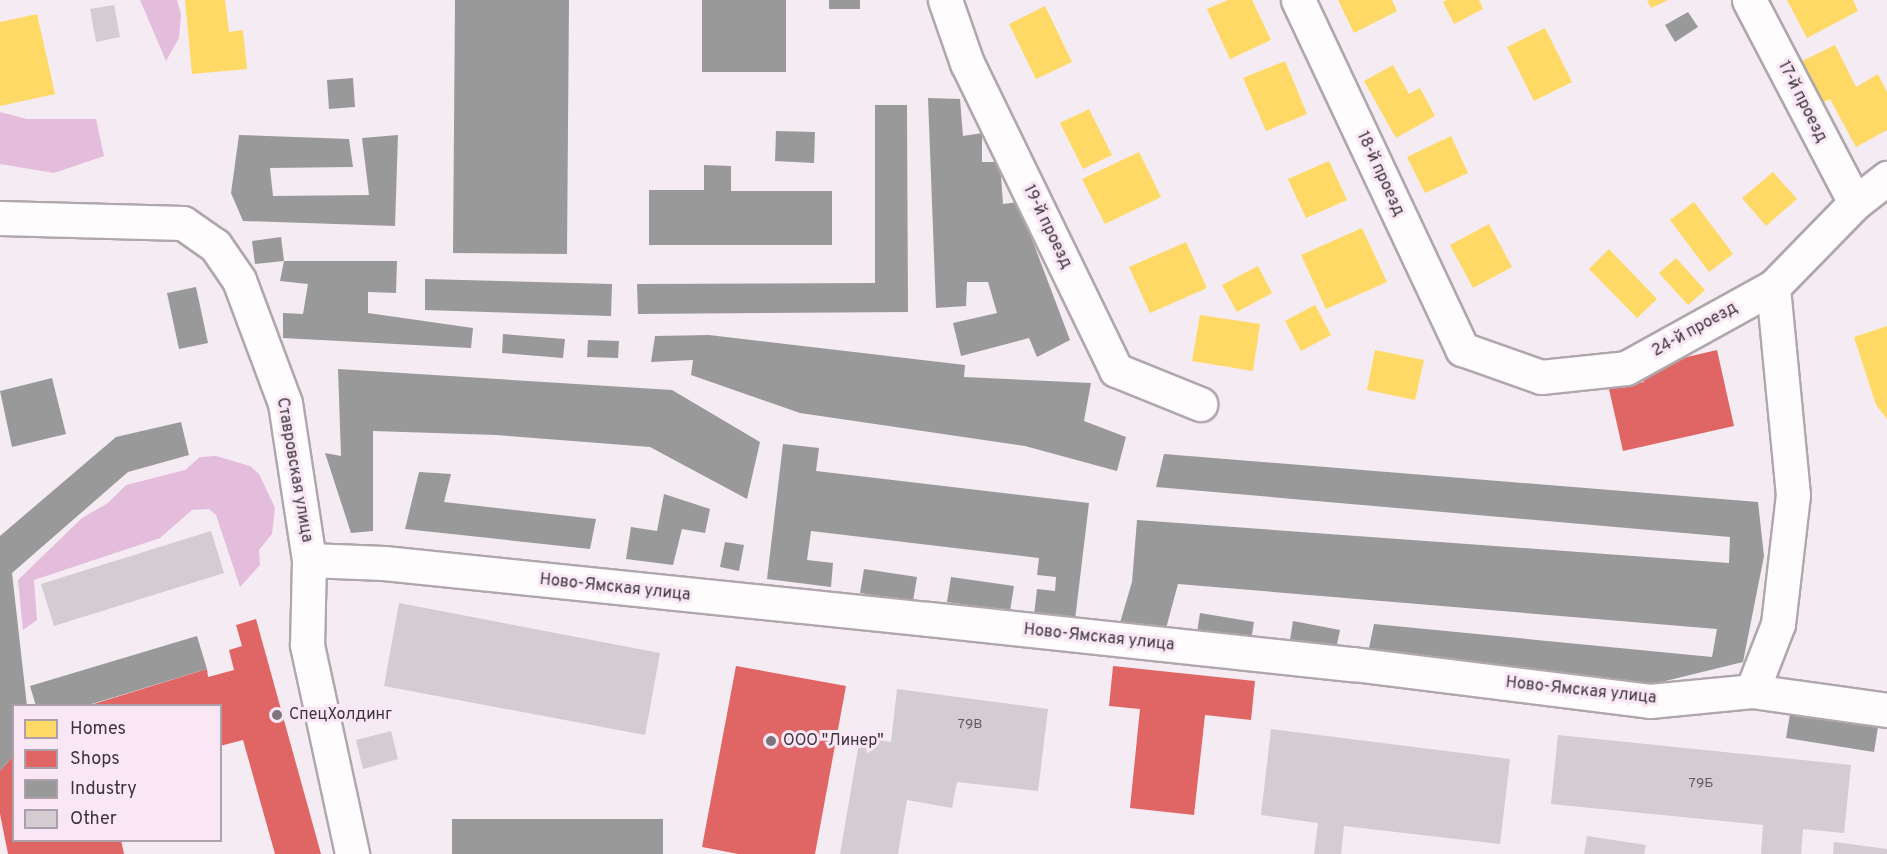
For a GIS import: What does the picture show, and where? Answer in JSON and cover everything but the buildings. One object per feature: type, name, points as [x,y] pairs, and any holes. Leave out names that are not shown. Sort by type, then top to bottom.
[{"type":"street","name":"19-й проезд","points":[[945,0],[967,63],[1116,370],[1200,404]]},
{"type":"street","name":"18-й проезд","points":[[1298,0],[1462,349]]},
{"type":"street","name":"17-й проезд","points":[[1749,0],[1855,203]]},
{"type":"street","name":"24-й проезд","points":[[1462,349],[1541,377],[1626,368],[1773,287],[1855,203],[1887,178]]},
{"type":"street","name":"Ставровская улица","points":[[0,218],[183,223],[215,245],[239,280],[285,403],[309,560],[307,645],[352,854]]},
{"type":"street","points":[[1752,691],[1778,624],[1793,495],[1773,287]]},
{"type":"street","name":"Ново-Ямская улица","points":[[309,560],[384,564],[929,619],[1353,664],[1650,701],[1752,691],[1887,710]]},
{"type":"shaded area","points":[[140,0],[177,0],[181,14],[179,38],[166,61]]},
{"type":"shaded area","points":[[0,112],[27,119],[96,119],[104,156],[54,173],[0,164]]},
{"type":"shaded area","points":[[216,456],[250,466],[259,474],[275,508],[272,534],[259,550],[260,565],[240,587],[216,515],[209,509],[192,510],[160,538],[34,580],[37,620],[23,630],[18,580],[82,518],[108,503],[126,485],[185,470],[200,457]]},
{"type":"place","name":"СпецХолдинг","points":[[277,715]]},
{"type":"place","name":"ООО \"Линер\"","points":[[771,741]]}]
